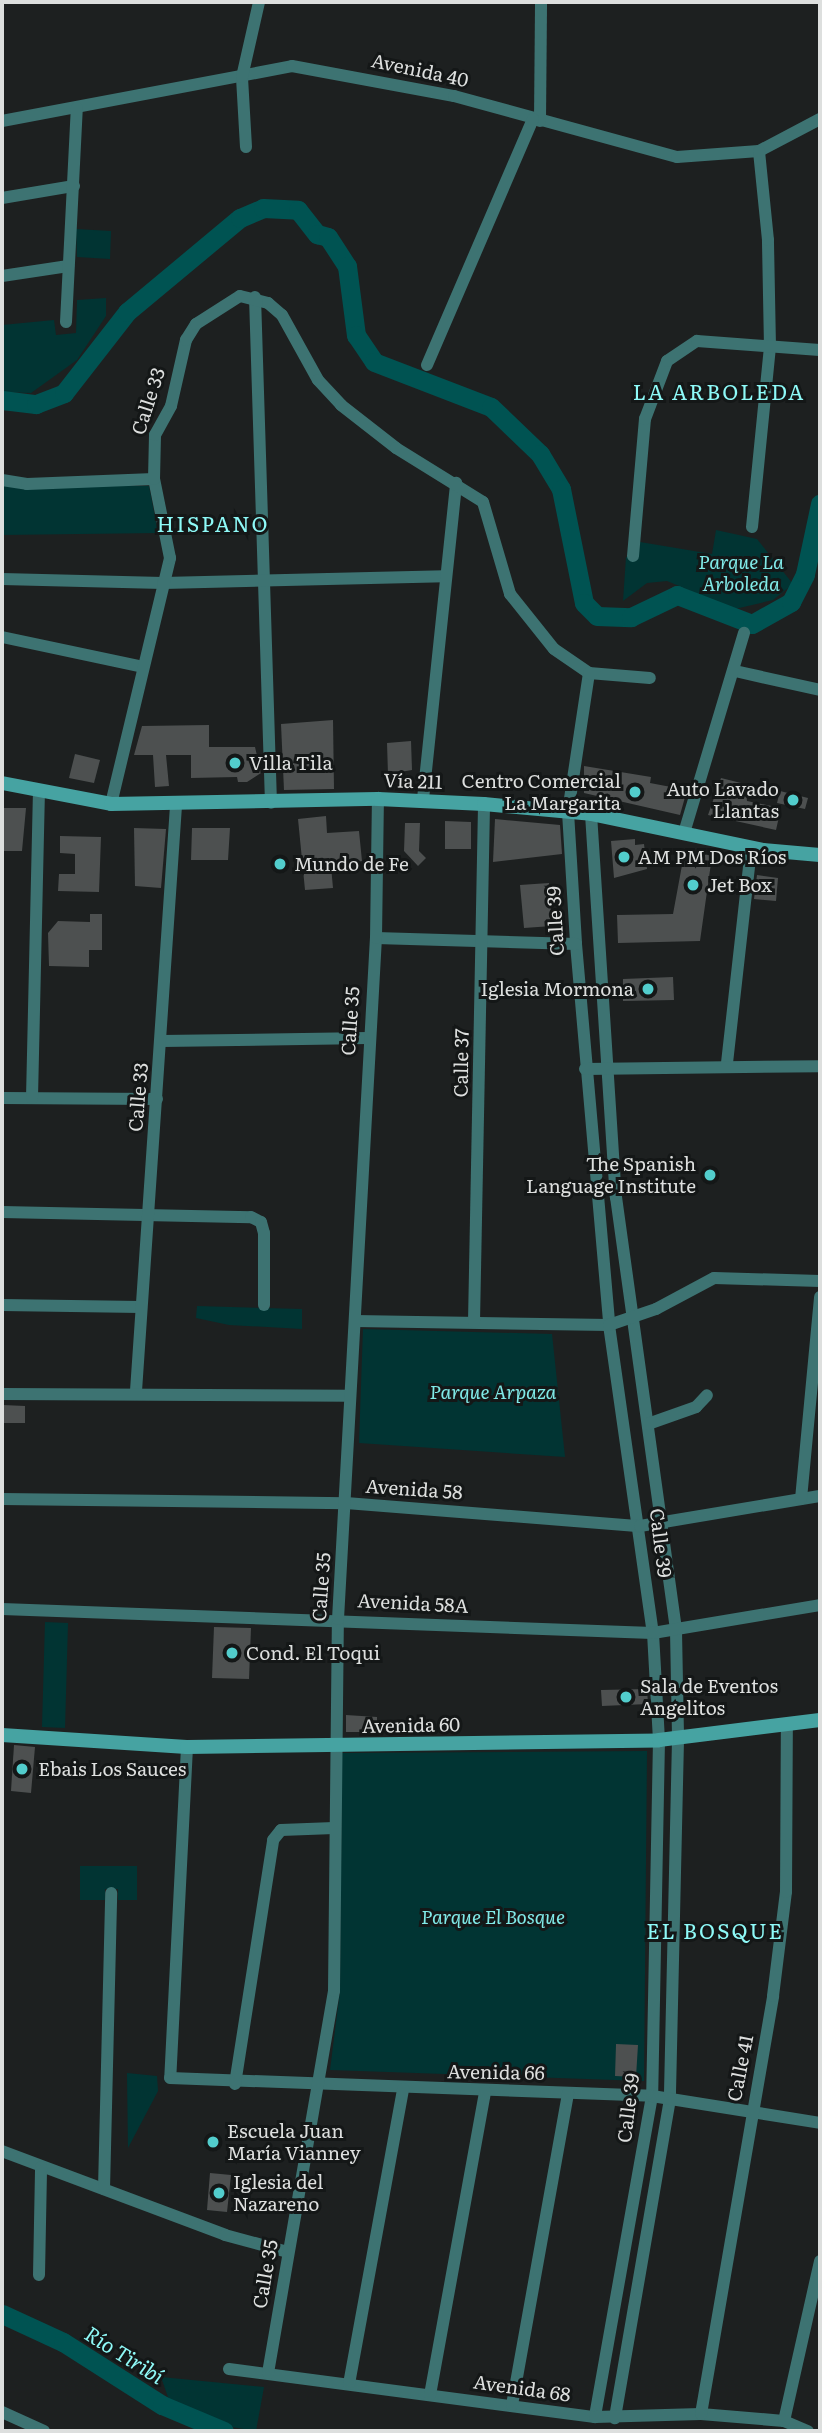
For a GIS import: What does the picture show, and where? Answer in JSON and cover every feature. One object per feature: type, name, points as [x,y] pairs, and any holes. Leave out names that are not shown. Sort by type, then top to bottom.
[{"type":"main road","name":"Vía 211","points":[[2,783],[111,804],[176,806],[378,799],[423,799],[484,804],[591,814],[751,848],[820,855]]},
{"type":"main road","name":"Avenida 60","points":[[2,1735],[187,1747],[678,1740],[820,1720]]},
{"type":"street","points":[[246,147],[242,77],[259,2]]},
{"type":"street","points":[[427,365],[537,120],[541,2]]},
{"type":"street","name":"Avenida 40","points":[[2,121],[292,66],[323,69],[537,120],[677,158],[759,151],[820,119]]},
{"type":"street","points":[[66,323],[76,108]]},
{"type":"street","points":[[752,527],[770,347],[768,240],[759,151]]},
{"type":"street","points":[[2,198],[74,186]]},
{"type":"street","points":[[2,276],[68,266]]},
{"type":"street","points":[[255,297],[282,315],[318,380],[341,405],[396,448],[483,502],[503,575],[523,616],[554,649],[589,673],[650,678]]},
{"type":"street","points":[[255,297],[268,581],[271,803]]},
{"type":"street","name":"Calle 33","points":[[111,804],[170,558],[154,479],[155,435],[172,406],[186,340],[196,324],[227,300],[255,297]]},
{"type":"street","points":[[633,556],[651,393],[667,361],[697,341],[820,350]]},
{"type":"street","points":[[2,480],[27,484],[154,479]]},
{"type":"street","points":[[423,799],[444,576],[456,483]]},
{"type":"street","points":[[2,579],[163,583],[444,576]]},
{"type":"street","points":[[684,833],[735,671],[744,633]]},
{"type":"street","points":[[2,637],[143,667]]},
{"type":"street","points":[[735,671],[820,690]]},
{"type":"street","name":"Calle 39","points":[[589,673],[568,812],[576,944],[609,1325],[640,1526],[653,1633],[659,1740],[652,2096],[595,2417]]},
{"type":"street","points":[[32,1098],[39,792]]},
{"type":"street","name":"Calle 35","points":[[268,2373],[334,1991],[334,1745],[338,1619],[368,1038],[376,938],[378,799]]},
{"type":"street","name":"Calle 37","points":[[474,1322],[484,804]]},
{"type":"street","name":"Calle 33","points":[[136,1391],[176,806]]},
{"type":"street","name":"Calle 39","points":[[591,814],[605,1067],[631,1318],[676,1631],[678,1740],[670,2099],[615,2418]]},
{"type":"street","points":[[727,1063],[751,848]]},
{"type":"street","points":[[376,938],[576,944]]},
{"type":"street","points":[[162,1041],[368,1038]]},
{"type":"street","points":[[585,1069],[727,1063],[820,1066]]},
{"type":"street","points":[[2,1098],[157,1099]]},
{"type":"street","points":[[2,1212],[251,1217],[261,1222],[264,1305]]},
{"type":"street","points":[[355,1321],[609,1325],[631,1318],[714,1278],[820,1281]]},
{"type":"street","points":[[801,1499],[820,1297]]},
{"type":"street","points":[[2,1304],[141,1307]]},
{"type":"street","points":[[2,1394],[136,1391],[350,1396]]},
{"type":"street","points":[[648,1424],[696,1407],[706,1395]]},
{"type":"street","name":"Avenida 58","points":[[2,1500],[346,1503],[640,1526],[820,1496]]},
{"type":"street","name":"Avenida 58A","points":[[2,1609],[338,1619],[653,1633],[820,1605]]},
{"type":"street","name":"Calle 41","points":[[701,2414],[786,1892],[787,1725]]},
{"type":"street","name":"Avenida 66","points":[[187,1747],[170,2078],[235,2084],[652,2096],[820,2123]]},
{"type":"street","points":[[235,2084],[268,1854],[281,1830],[334,1828]]},
{"type":"street","points":[[104,2189],[111,1893]]},
{"type":"street","points":[[349,2384],[403,2089]]},
{"type":"street","points":[[430,2395],[485,2091]]},
{"type":"street","points":[[512,2405],[568,2093]]},
{"type":"street","points":[[2,2151],[225,2235],[288,2252]]},
{"type":"street","points":[[39,2275],[41,2167]]},
{"type":"street","points":[[784,2421],[820,2260]]},
{"type":"street","name":"Avenida 68","points":[[229,2369],[595,2417],[701,2414],[784,2421],[808,2431]]},
{"type":"street","points":[[2,2412],[44,2431]]},
{"type":"green space","points":[[76,229],[111,231],[110,259],[77,257]]},
{"type":"green space","points":[[106,298],[106,316],[77,360],[31,393],[2,392],[2,325],[54,320],[56,335],[76,333],[77,300]]},
{"type":"green space","points":[[2,486],[149,486],[158,533],[2,535]]},
{"type":"green space","name":"Parque La Arboleda","points":[[716,530],[757,539],[793,584],[773,600],[735,609],[667,581],[647,583],[623,601],[626,557],[638,558],[640,542],[712,554]]},
{"type":"green space","points":[[197,1306],[302,1309],[302,1329],[229,1325],[196,1318]]},
{"type":"green space","name":"Parque Arpaza","points":[[363,1329],[552,1334],[565,1457],[359,1443]]},
{"type":"green space","points":[[45,1622],[68,1623],[65,1728],[42,1727]]},
{"type":"green space","name":"Parque El Bosque","points":[[647,1751],[644,2081],[330,2070],[340,1991],[342,1753]]},
{"type":"green space","points":[[80,1866],[137,1866],[137,1900],[118,1900],[118,1889],[105,1889],[105,1900],[80,1900]]},
{"type":"green space","points":[[127,2073],[157,2076],[158,2091],[128,2148]]},
{"type":"green space","points":[[161,2377],[264,2387],[256,2431],[225,2426],[169,2400]]},
{"type":"building","points":[[333,720],[334,789],[284,790],[281,724]]},
{"type":"building","points":[[209,725],[209,747],[255,747],[261,773],[247,782],[238,782],[237,777],[191,778],[191,755],[166,755],[169,786],[155,787],[153,755],[134,755],[142,726]]},
{"type":"building","points":[[411,741],[412,770],[388,774],[387,743]]},
{"type":"building","points":[[75,754],[100,760],[94,783],[69,778]]},
{"type":"building","name":"Centro Comercial La Margarita","points":[[584,766],[651,777],[650,783],[687,790],[680,815],[584,793]]},
{"type":"building","points":[[721,778],[745,784],[747,801],[781,808],[776,830],[708,815]]},
{"type":"building","name":"Auto Lavado Llantas","points":[[780,791],[808,798],[805,809],[777,803]]},
{"type":"building","points":[[4,808],[26,808],[22,851],[2,851]]},
{"type":"building","points":[[326,816],[327,833],[359,831],[362,861],[331,866],[333,888],[305,890],[298,819]]},
{"type":"building","points":[[495,819],[560,825],[562,854],[493,862]]},
{"type":"building","points":[[445,821],[471,822],[471,849],[445,849]]},
{"type":"building","points":[[405,823],[420,823],[419,851],[426,858],[418,866],[404,851]]},
{"type":"building","points":[[134,828],[166,829],[161,888],[135,886]]},
{"type":"building","points":[[192,828],[230,828],[228,860],[191,860]]},
{"type":"building","points":[[60,836],[101,837],[99,892],[58,891],[59,874],[75,874],[75,854],[60,853]]},
{"type":"building","name":"AM PM Dos Ríos","points":[[635,839],[635,845],[644,844],[647,869],[614,878],[611,841]]},
{"type":"building","name":"Jet Box","points":[[685,849],[712,856],[700,941],[618,943],[617,915],[673,914]]},
{"type":"building","points":[[757,875],[778,878],[776,901],[754,899]]},
{"type":"building","points":[[549,883],[552,926],[524,928],[520,885]]},
{"type":"building","points":[[90,914],[102,914],[102,950],[89,950],[89,967],[49,966],[48,933],[58,921],[90,922]]},
{"type":"building","name":"Iglesia Mormona","points":[[673,977],[674,1000],[623,1001],[623,979]]},
{"type":"building","points":[[3,1405],[25,1406],[25,1423],[3,1423]]},
{"type":"building","name":"Cond. El Toqui","points":[[214,1627],[251,1628],[249,1679],[212,1678]]},
{"type":"building","name":"Sala de Eventos Angelitos","points":[[647,1689],[648,1704],[602,1706],[601,1690]]},
{"type":"building","points":[[346,1715],[377,1717],[377,1732],[346,1732]]},
{"type":"building","name":"Ebais Los Sauces","points":[[14,1745],[35,1747],[31,1793],[11,1791]]},
{"type":"building","points":[[616,2044],[638,2045],[636,2077],[615,2076]]},
{"type":"building","name":"Iglesia del Nazareno","points":[[210,2173],[231,2175],[227,2212],[207,2210]]},
{"type":"waterway","points":[[2,400],[36,404],[64,393],[127,312],[240,218],[263,208],[298,210],[317,234],[328,237],[347,266],[356,335],[374,362],[491,407],[540,454],[561,489],[584,603],[597,616],[631,617],[677,595],[752,624],[791,602],[805,574],[820,504]]},
{"type":"waterway","name":"Río Tiribí","points":[[2,2314],[63,2342],[162,2405],[224,2431]]},
{"type":"place","name":"Villa Tila","points":[[235,763]]},
{"type":"place","name":"Centro Comercial La Margarita","points":[[635,792]]},
{"type":"place","name":"Auto Lavado Llantas","points":[[793,800]]},
{"type":"place","name":"AM PM Dos Ríos","points":[[624,857]]},
{"type":"place","name":"Mundo de Fe","points":[[280,864]]},
{"type":"place","name":"Jet Box","points":[[693,885]]},
{"type":"place","name":"Iglesia Mormona","points":[[648,989]]},
{"type":"place","name":"The Spanish Language Institute","points":[[710,1175]]},
{"type":"place","name":"Cond. El Toqui","points":[[232,1653]]},
{"type":"place","name":"Sala de Eventos Angelitos","points":[[626,1697]]},
{"type":"place","name":"Ebais Los Sauces","points":[[22,1769]]},
{"type":"place","name":"Escuela Juan María Vianney","points":[[213,2142]]},
{"type":"place","name":"Iglesia del Nazareno","points":[[219,2193]]},
{"type":"district","name":"LA ARBOLEDA","points":[[719,391]]},
{"type":"district","name":"HISPANO","points":[[213,523]]},
{"type":"district","name":"EL BOSQUE","points":[[715,1930]]}]
